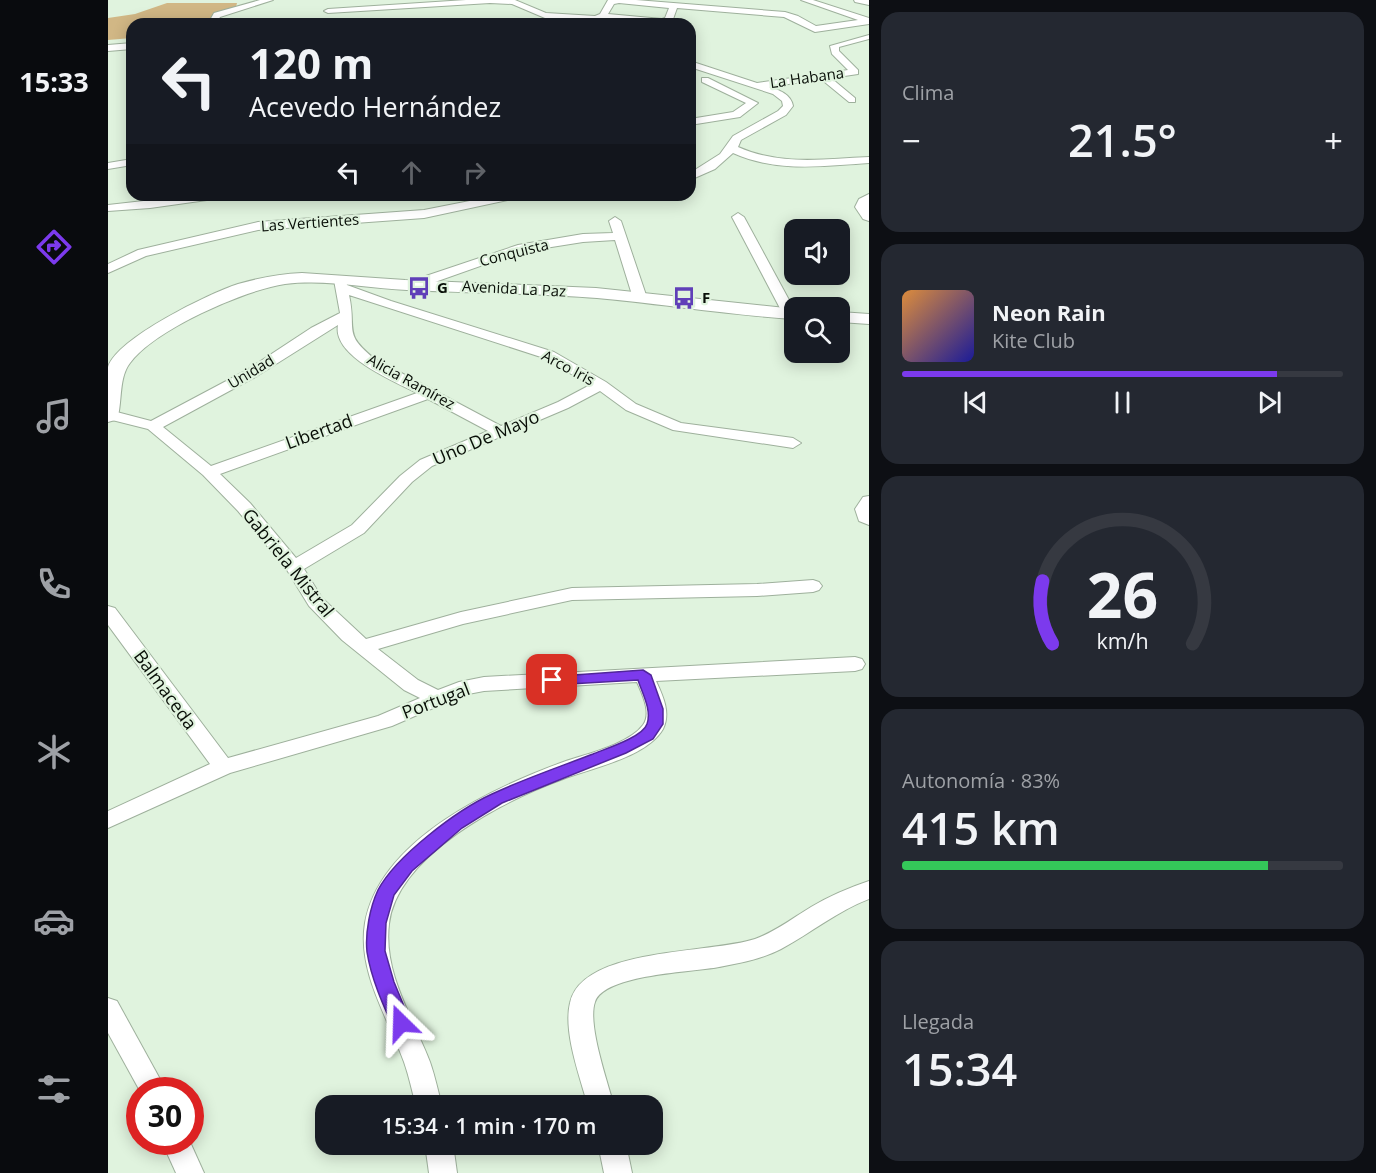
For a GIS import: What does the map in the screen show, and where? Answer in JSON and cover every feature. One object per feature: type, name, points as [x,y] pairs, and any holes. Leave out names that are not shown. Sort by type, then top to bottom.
[{"type":"street","points":[[215,18],[217,15],[269,0]]},
{"type":"street","points":[[328,11],[490,0],[513,2],[545,15],[578,18]]},
{"type":"street","points":[[805,0],[869,21]]},
{"type":"street","points":[[858,0],[869,3]]},
{"type":"street","points":[[601,18],[612,2],[785,15],[815,29],[869,21]]},
{"type":"street","points":[[670,18],[674,6]]},
{"type":"street","points":[[830,28],[868,37]]},
{"type":"street","name":"La Habana","points":[[759,85],[855,72],[835,52],[834,46],[868,37]]},
{"type":"street","points":[[108,48],[126,46]]},
{"type":"street","points":[[696,66],[759,85],[787,100],[788,106],[782,112],[737,138],[733,149],[696,174]]},
{"type":"street","points":[[696,76],[753,103],[736,115],[696,121]]},
{"type":"street","points":[[822,76],[852,100]]},
{"type":"street","points":[[733,149],[750,158],[777,164],[805,165],[869,160]]},
{"type":"street","points":[[108,166],[126,163]]},
{"type":"street","points":[[869,199],[864,202],[863,207],[869,216]]},
{"type":"street","points":[[108,208],[178,201]]},
{"type":"street","name":"Las Vertientes","points":[[108,269],[142,253],[258,226],[424,214],[488,201]]},
{"type":"street","points":[[738,217],[784,300]]},
{"type":"street","points":[[615,221],[640,297]]},
{"type":"street","name":"Conquista","points":[[412,285],[518,249],[584,238],[619,236]]},
{"type":"street","name":"Avenida La Paz","points":[[113,372],[131,350],[154,334],[240,289],[290,278],[341,284],[496,286],[640,297],[784,313]]},
{"type":"street","name":"Alicia Ramírez","points":[[341,284],[346,315],[344,331],[351,346],[370,362],[501,432]]},
{"type":"street","name":"Arco Iris","points":[[341,284],[386,304],[549,355],[601,385],[631,407],[678,427],[793,443]]},
{"type":"street","name":"Unidad","points":[[153,426],[252,373],[316,331],[346,315]]},
{"type":"street","points":[[850,318],[869,319]]},
{"type":"street","points":[[108,416],[113,372]]},
{"type":"street","name":"Uno De Mayo","points":[[294,567],[358,529],[406,479],[426,463],[563,405],[601,385]]},
{"type":"street","name":"Libertad","points":[[208,472],[430,393]]},
{"type":"street","name":"Gabriela Mistral","points":[[108,416],[153,426],[208,472],[244,507],[294,567],[315,602],[349,636],[365,646],[411,685],[437,698]]},
{"type":"street","points":[[869,501],[863,509],[865,517],[869,520]]},
{"type":"street","points":[[365,646],[461,618],[572,594],[757,590],[813,586]]},
{"type":"street","name":"Balmaceda","points":[[108,612],[223,767]]},
{"type":"street","name":"Portugal","points":[[108,820],[223,767],[385,722],[459,689],[484,684],[855,664]]},
{"type":"street","points":[[426,1095],[418,1064],[385,982],[376,951],[377,923],[386,892],[406,866],[456,824],[496,799],[620,749],[647,735],[655,724],[656,709],[643,675]]},
{"type":"street","points":[[598,1095],[580,1019],[584,995],[603,979],[643,968],[723,957],[770,943],[819,913],[857,893],[869,890]]},
{"type":"street","points":[[108,1009],[146,1077]]},
{"type":"street","points":[[182,1155],[190,1173]]},
{"type":"street","points":[[441,1155],[443,1173]]},
{"type":"street","points":[[614,1155],[618,1173]]},
{"type":"shaded area","points":[[167,3],[237,3],[235,11],[215,18],[126,18],[126,38],[108,40],[108,18],[135,14]]},
{"type":"place","name":"G","points":[[419,288]]},
{"type":"place","name":"F","points":[[684,298]]},
{"type":"route","points":[[401,1023],[376,951],[377,923],[386,892],[406,866],[456,824],[496,799],[620,749],[647,735],[655,724],[656,709],[643,675],[552,680]]}]
